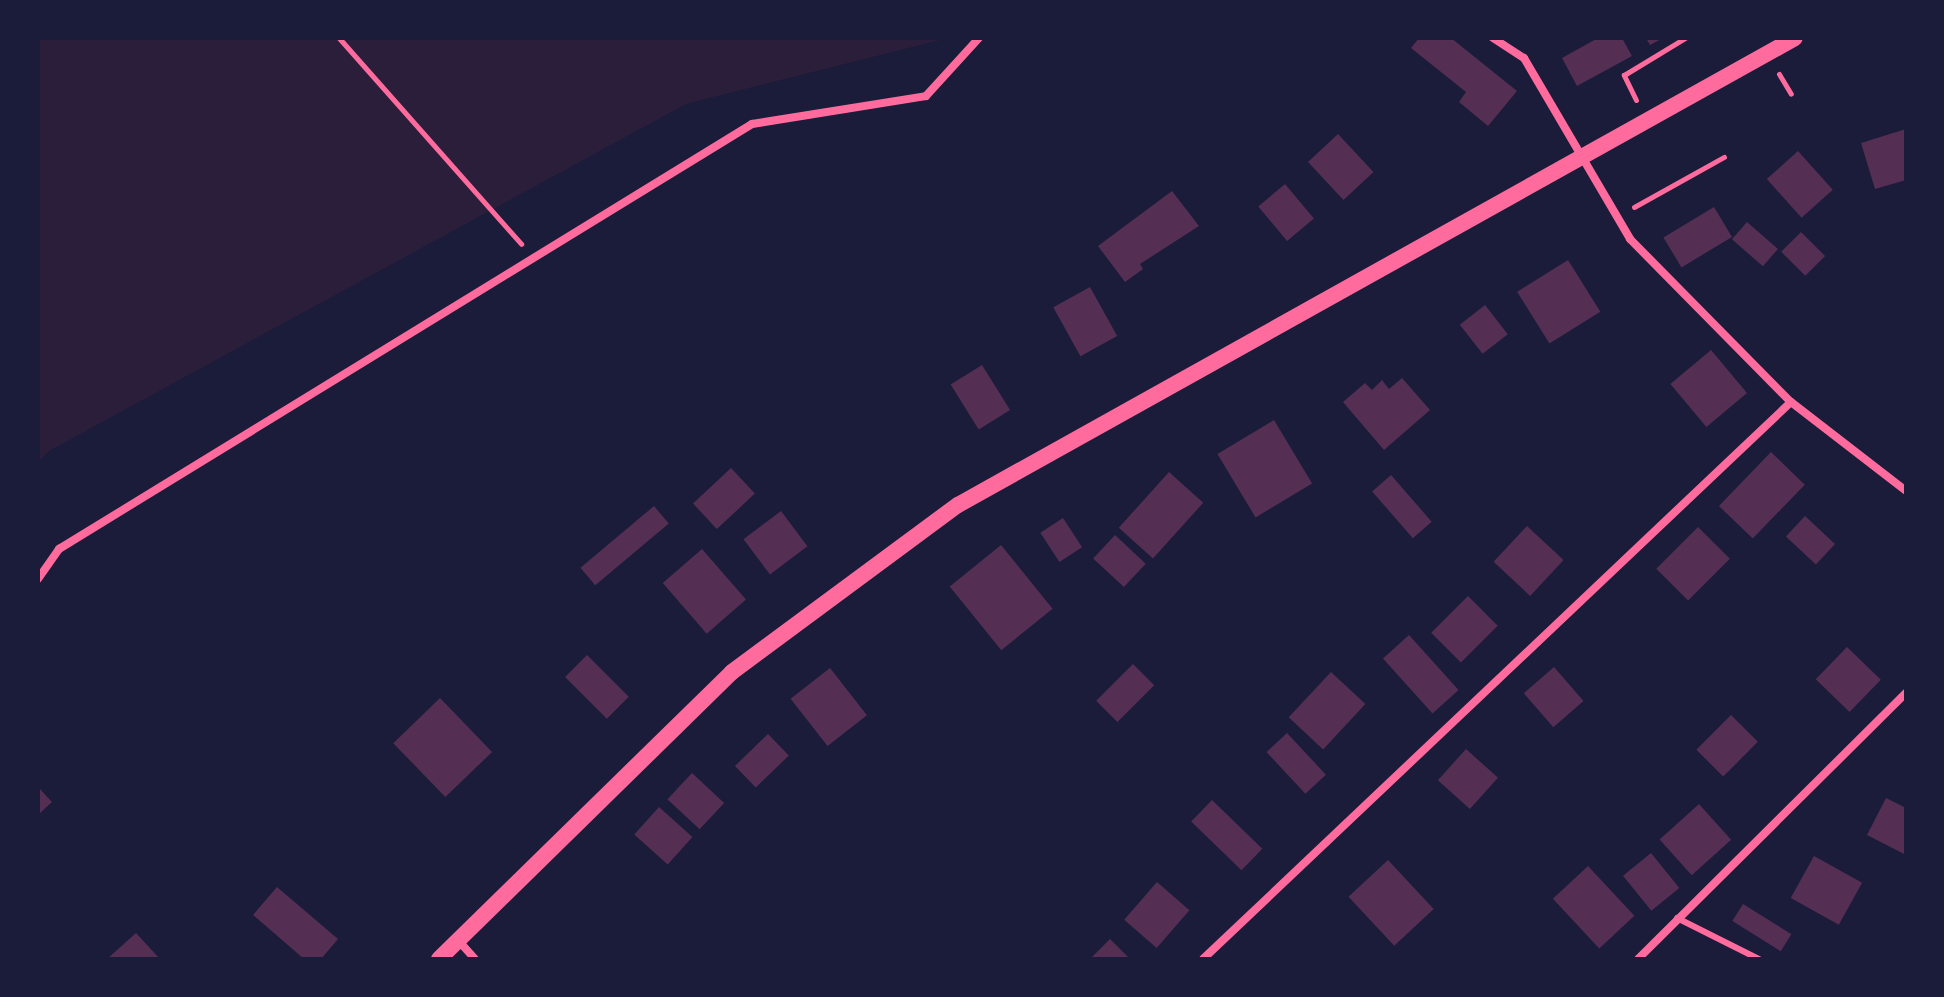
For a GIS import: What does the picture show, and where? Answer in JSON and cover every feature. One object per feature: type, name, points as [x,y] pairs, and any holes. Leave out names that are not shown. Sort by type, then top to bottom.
[{"type":"main road","points":[[439,959],[732,672],[958,505],[1585,158],[1795,38]]},
{"type":"street","points":[[38,579],[59,549],[752,124],[926,96],[979,38]]},
{"type":"street","points":[[1493,38],[1524,58],[1630,239],[1791,402],[1906,491]]},
{"type":"street","points":[[1203,959],[1791,402]]},
{"type":"street","points":[[1638,959],[1906,693]]},
{"type":"street","points":[[456,939],[475,959]]},
{"type":"lane","points":[[1677,918],[1759,959]]},
{"type":"path","points":[[339,38],[533,258]]},
{"type":"path","points":[[1624,75],[1685,38]]},
{"type":"path","points":[[1617,217],[1724,157]]},
{"type":"shaded area","points":[[38,38],[948,38],[686,104],[49,451],[38,463]]},
{"type":"building","points":[[1419,38],[1451,38],[1517,91],[1488,126],[1459,102],[1466,92],[1411,48]]},
{"type":"building","points":[[1598,38],[1622,38],[1632,56],[1577,86],[1562,58]]},
{"type":"building","points":[[1646,38],[1663,38],[1650,45]]},
{"type":"building","points":[[1906,129],[1906,180],[1875,189],[1861,143]]},
{"type":"building","points":[[1338,134],[1373,172],[1343,200],[1308,162]]},
{"type":"building","points":[[1798,151],[1833,190],[1802,218],[1767,179]]},
{"type":"building","points":[[1285,184],[1314,218],[1287,241],[1258,206]]},
{"type":"building","points":[[1172,191],[1199,226],[1140,264],[1143,269],[1125,282],[1098,246]]},
{"type":"building","points":[[1714,207],[1732,237],[1681,267],[1663,237]]},
{"type":"building","points":[[1747,222],[1778,249],[1763,266],[1732,239]]},
{"type":"building","points":[[1801,232],[1825,256],[1805,276],[1781,252]]},
{"type":"building","points":[[1568,260],[1600,312],[1549,344],[1517,292]]},
{"type":"building","points":[[1090,287],[1117,336],[1080,356],[1053,307]]},
{"type":"building","points":[[1485,305],[1508,334],[1483,354],[1460,325]]},
{"type":"building","points":[[1711,350],[1747,393],[1706,427],[1670,384]]},
{"type":"building","points":[[982,365],[1010,410],[979,430],[951,385]]},
{"type":"building","points":[[1402,378],[1430,410],[1384,450],[1343,402],[1365,383],[1372,390],[1382,380],[1389,389]]},
{"type":"building","points":[[1274,420],[1312,483],[1256,517],[1217,454]]},
{"type":"building","points":[[1771,452],[1805,485],[1753,539],[1719,506]]},
{"type":"building","points":[[731,468],[755,494],[717,529],[693,503]]},
{"type":"building","points":[[1169,472],[1203,503],[1153,559],[1119,528]]},
{"type":"building","points":[[1391,475],[1432,522],[1413,538],[1372,491]]},
{"type":"building","points":[[654,506],[669,524],[595,585],[580,568]]},
{"type":"building","points":[[781,511],[807,546],[770,574],[743,539]]},
{"type":"building","points":[[1805,516],[1835,544],[1816,564],[1786,536]]},
{"type":"building","points":[[1063,518],[1082,547],[1059,562],[1040,533]]},
{"type":"building","points":[[1527,526],[1564,560],[1530,596],[1494,562]]},
{"type":"building","points":[[1698,527],[1730,559],[1688,601],[1656,569]]},
{"type":"building","points":[[1115,535],[1146,564],[1124,587],[1093,558]]},
{"type":"building","points":[[1001,545],[1053,609],[1001,650],[950,587]]},
{"type":"building","points":[[702,549],[746,600],[707,634],[663,583]]},
{"type":"building","points":[[1468,596],[1498,626],[1461,662],[1431,633]]},
{"type":"building","points":[[1409,635],[1459,690],[1433,713],[1383,658]]},
{"type":"building","points":[[1847,647],[1881,680],[1850,712],[1816,679]]},
{"type":"building","points":[[587,655],[629,697],[607,719],[565,677]]},
{"type":"building","points":[[1133,664],[1154,685],[1117,722],[1096,701]]},
{"type":"building","points":[[1554,667],[1584,701],[1553,727],[1524,693]]},
{"type":"building","points":[[830,668],[867,715],[828,746],[791,699]]},
{"type":"building","points":[[1331,672],[1365,704],[1323,749],[1289,717]]},
{"type":"building","points":[[440,698],[492,752],[445,797],[393,743]]},
{"type":"building","points":[[1731,715],[1758,742],[1723,777],[1696,750]]},
{"type":"building","points":[[1287,733],[1326,775],[1305,794],[1267,752]]},
{"type":"building","points":[[768,734],[789,756],[756,788],[735,766]]},
{"type":"building","points":[[1466,749],[1498,778],[1470,809],[1438,780]]},
{"type":"building","points":[[692,773],[724,803],[700,829],[667,799]]},
{"type":"building","points":[[38,787],[52,802],[38,815]]},
{"type":"building","points":[[1886,798],[1906,808],[1906,855],[1867,835]]},
{"type":"building","points":[[1212,800],[1262,849],[1242,870],[1191,822]]},
{"type":"building","points":[[1699,804],[1731,840],[1692,875],[1660,839]]},
{"type":"building","points":[[659,807],[692,837],[668,865],[634,834]]},
{"type":"building","points":[[1651,853],[1679,888],[1651,911],[1623,876]]},
{"type":"building","points":[[1814,856],[1862,883],[1839,925],[1791,898]]},
{"type":"building","points":[[1388,860],[1434,909],[1394,946],[1349,897]]},
{"type":"building","points":[[1588,866],[1634,916],[1599,948],[1553,899]]},
{"type":"building","points":[[1157,882],[1189,910],[1157,948],[1124,920]]},
{"type":"building","points":[[277,887],[338,939],[321,959],[304,959],[253,915]]},
{"type":"building","points":[[1743,904],[1791,934],[1781,951],[1732,921]]},
{"type":"building","points":[[136,933],[160,959],[107,959]]},
{"type":"building","points":[[1110,939],[1130,959],[1090,959]]}]
